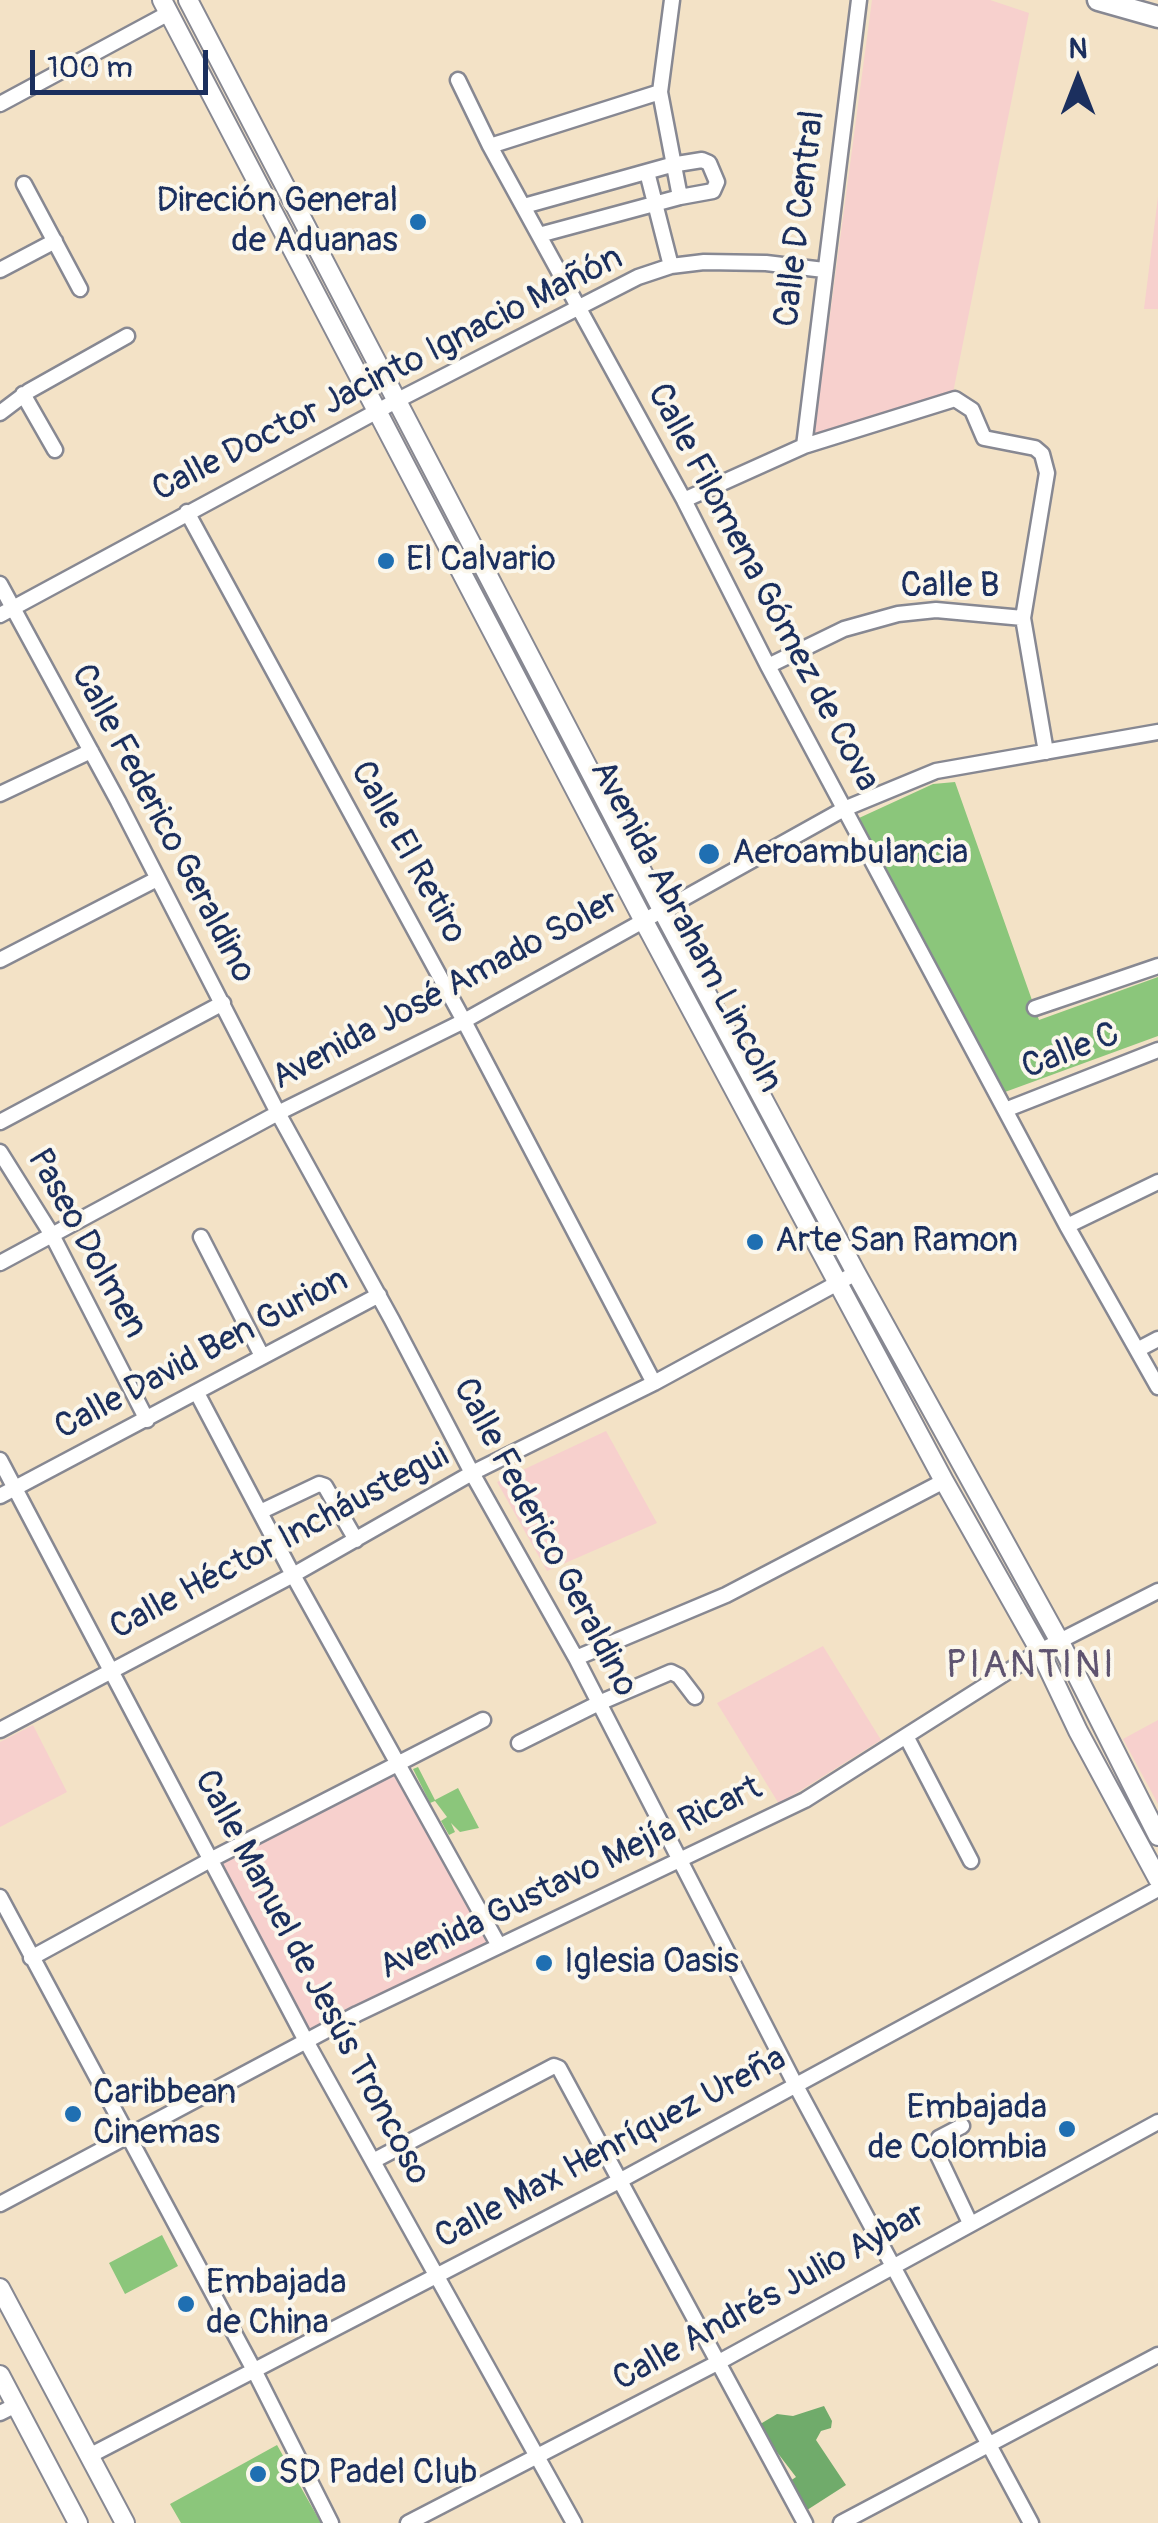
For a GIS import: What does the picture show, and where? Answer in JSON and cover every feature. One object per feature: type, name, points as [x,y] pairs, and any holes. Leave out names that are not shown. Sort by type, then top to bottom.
[{"type":"highway","points":[[1098,0],[1158,17]]},
{"type":"main road","name":"Avenida Abraham Lincoln","points":[[188,0],[663,911],[856,1273],[1060,1642],[1158,1836]]},
{"type":"main road","name":"Avenida Abraham Lincoln","points":[[165,7],[644,921],[1040,1652],[1158,1880]]},
{"type":"main road","points":[[0,2288],[125,2523]]},
{"type":"main road","points":[[0,2375],[8,2409],[78,2523]]},
{"type":"street","points":[[672,0],[660,92],[680,198]]},
{"type":"street","name":"Calle D Central","points":[[804,446],[859,0]]},
{"type":"street","points":[[0,104],[165,7]]},
{"type":"street","name":"Calle Filomena Gómez de Cova","points":[[458,80],[1067,1226],[1158,1387]]},
{"type":"street","points":[[490,146],[660,92]]},
{"type":"street","points":[[524,206],[671,165],[702,160],[714,169],[717,182],[713,191],[540,235]]},
{"type":"street","points":[[647,172],[671,266]]},
{"type":"street","points":[[24,184],[80,289]]},
{"type":"street","points":[[0,270],[55,241]]},
{"type":"street","name":"Calle Doctor Jacinto Ignacio Mañón","points":[[6,611],[396,401],[638,277],[671,266],[738,262],[824,270]]},
{"type":"street","points":[[0,414],[24,394],[127,336]]},
{"type":"street","points":[[24,394],[55,450]]},
{"type":"street","points":[[684,500],[804,446],[954,400],[972,410],[984,438],[1036,448],[1042,454],[1047,473],[1023,618],[1046,752]]},
{"type":"street","name":"Calle El Retiro","points":[[187,512],[464,1021],[654,1383]]},
{"type":"street","name":"Calle Federico Geraldino","points":[[0,584],[6,611],[91,752],[278,1113],[576,1658],[795,2084],[1031,2523]]},
{"type":"street","name":"Calle B","points":[[768,666],[844,628],[898,614],[936,610],[1023,618]]},
{"type":"street","name":"Avenida José Amado Soler","points":[[0,1264],[278,1113],[464,1021],[844,809],[936,771],[1158,732]]},
{"type":"street","points":[[0,794],[91,752]]},
{"type":"street","points":[[0,960],[158,879]]},
{"type":"street","points":[[1035,1008],[1158,966]]},
{"type":"street","name":"Paseo Dolmen","points":[[0,1122],[223,1003]]},
{"type":"street","name":"Calle C","points":[[1005,1110],[1158,1050]]},
{"type":"street","name":"Paseo Dolmen","points":[[0,1152],[52,1234],[147,1420]]},
{"type":"street","points":[[1067,1226],[1158,1182]]},
{"type":"street","points":[[201,1237],[262,1356]]},
{"type":"street","name":"Calle Héctor Incháustegui","points":[[0,1730],[293,1575],[472,1474],[654,1383],[856,1273]]},
{"type":"street","name":"Calle David Ben Gurion","points":[[0,1496],[379,1295]]},
{"type":"street","points":[[1138,1349],[1158,1338]]},
{"type":"street","points":[[197,1393],[293,1575],[498,1944]]},
{"type":"street","name":"Calle Manuel de Jesús Troncoso","points":[[0,1460],[306,2040],[574,2523]]},
{"type":"street","points":[[576,1658],[726,1595],[944,1481]]},
{"type":"street","points":[[260,1512],[319,1484],[325,1486],[356,1540]]},
{"type":"street","name":"Avenida Gustavo Mejía Ricart","points":[[0,2204],[306,2040],[498,1944],[805,1800],[1040,1652],[1158,1591]]},
{"type":"street","points":[[518,1743],[599,1702],[671,1672],[679,1676],[694,1697]]},
{"type":"street","points":[[31,1958],[212,1858],[483,1720]]},
{"type":"street","points":[[906,1736],[970,1861]]},
{"type":"street","name":"Calle Max Henríquez Ureña","points":[[89,2456],[622,2180],[1158,1889]]},
{"type":"street","points":[[0,1897],[256,2372],[331,2523]]},
{"type":"street","points":[[374,2161],[554,2066],[560,2069],[805,2523]]},
{"type":"street","name":"Calle Andrés Julio Aybar","points":[[408,2523],[718,2362],[1158,2122]]},
{"type":"street","points":[[962,2126],[938,2138],[934,2147],[970,2224]]},
{"type":"street","points":[[841,2523],[1158,2354]]},
{"type":"shaded area","points":[[872,0],[990,0],[1029,13],[953,393],[814,435]]},
{"type":"shaded area","points":[[1158,197],[1158,309],[1144,309]]},
{"type":"shaded area","points":[[606,1431],[657,1523],[547,1571],[497,1482]]},
{"type":"shaded area","points":[[823,1646],[881,1740],[779,1804],[717,1703]]},
{"type":"shaded area","points":[[1158,1720],[1158,1804],[1123,1739]]},
{"type":"shaded area","points":[[33,1725],[67,1792],[0,1827],[0,1742]]},
{"type":"shaded area","points":[[400,1771],[490,1945],[312,2036],[222,1862]]},
{"type":"green space","points":[[955,782],[1039,1020],[1158,977],[1158,1036],[1005,1092],[859,818],[933,784]]},
{"type":"green space","points":[[418,1767],[435,1800],[458,1788],[479,1828],[460,1832],[451,1823],[455,1832],[449,1835],[441,1821],[447,1817],[435,1801],[430,1803],[413,1769]]},
{"type":"green space","points":[[162,2235],[178,2266],[125,2294],[109,2263]]},
{"type":"green space","points":[[824,2406],[832,2421],[831,2428],[821,2431],[816,2440],[846,2485],[804,2512],[787,2483],[796,2477],[757,2426],[777,2414],[793,2416]]},
{"type":"green space","name":"SD Padel Club","points":[[277,2445],[321,2523],[181,2523],[170,2504]]},
{"type":"place","name":"Direción General de Aduanas","points":[[418,222]]},
{"type":"place","name":"El Calvario","points":[[386,561]]},
{"type":"place","name":"Aeroambulancia","points":[[709,854]]},
{"type":"place","name":"Arte San Ramon","points":[[755,1242]]},
{"type":"place","name":"Iglesia Oasis","points":[[544,1963]]},
{"type":"place","name":"Caribbean Cinemas","points":[[73,2114]]},
{"type":"place","name":"Embajada de Colombia","points":[[1067,2129]]},
{"type":"place","name":"Embajada de China","points":[[186,2304]]},
{"type":"place","name":"SD Padel Club","points":[[258,2474]]},
{"type":"district","name":"PIANTINI","points":[[1031,1667]]}]
